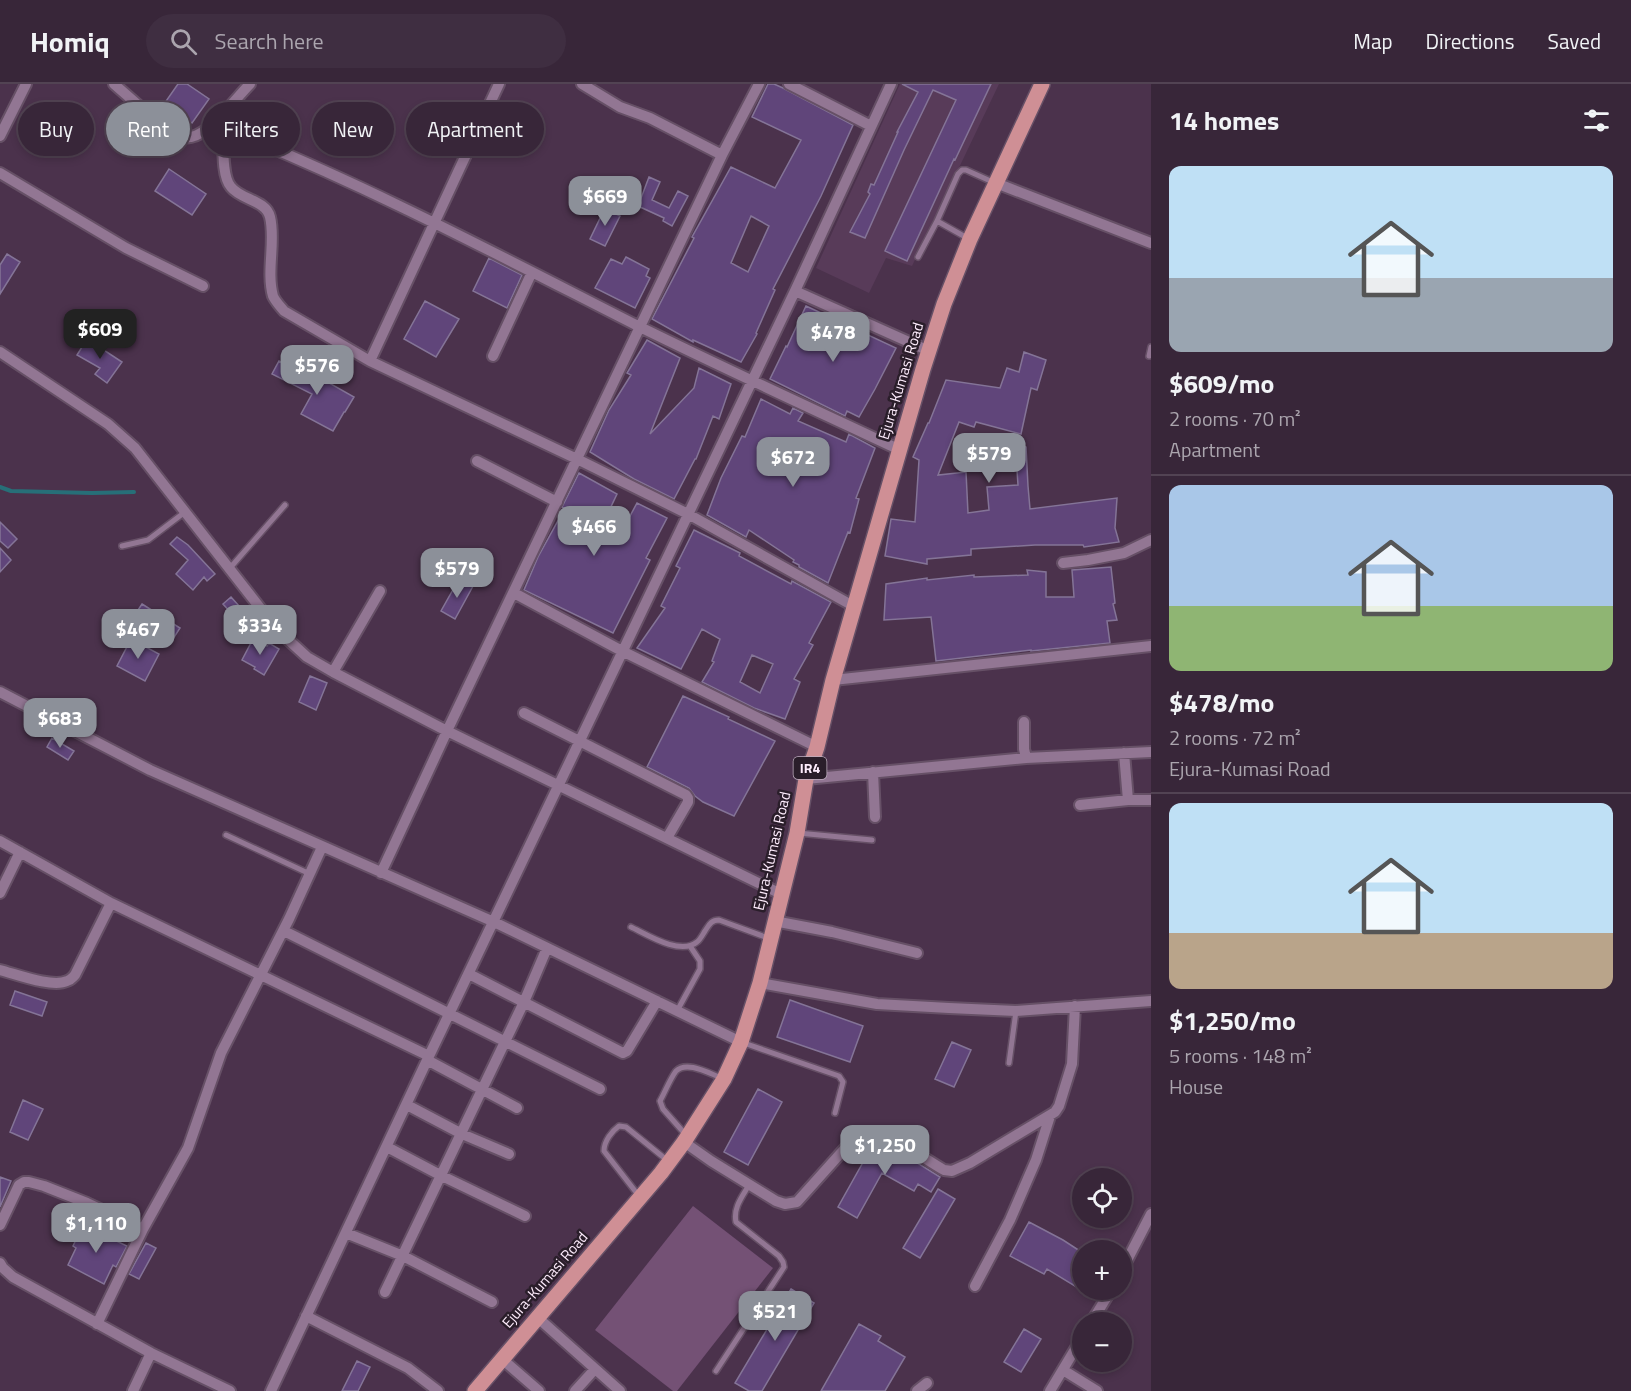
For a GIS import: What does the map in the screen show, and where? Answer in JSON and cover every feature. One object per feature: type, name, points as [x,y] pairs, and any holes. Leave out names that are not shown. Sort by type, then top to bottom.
[{"type":"main road","name":"Ejura-Kumasi Road","points":[[475,1391],[640,1197],[686,1139],[724,1079],[741,1042],[771,939],[797,833],[806,779],[817,747],[833,680],[898,449],[928,351],[970,239],[1042,84]]},
{"type":"street","points":[[0,136],[26,84]]},
{"type":"street","points":[[114,84],[169,132],[178,137],[191,137],[202,132]]},
{"type":"street","points":[[236,102],[250,84]]},
{"type":"street","points":[[370,361],[498,84]]},
{"type":"street","points":[[582,84],[620,107],[650,117],[722,155]]},
{"type":"street","points":[[381,873],[722,155],[759,84]]},
{"type":"street","points":[[789,84],[871,126]]},
{"type":"street","points":[[271,1391],[558,784],[795,291],[891,84]]},
{"type":"street","points":[[223,156],[229,186],[265,208],[270,215],[270,275],[273,298],[284,311],[370,361],[688,514],[855,607]]},
{"type":"street","points":[[292,156],[434,223],[640,327],[898,449]]},
{"type":"street","points":[[0,173],[126,248],[203,285]]},
{"type":"street","points":[[996,183],[1151,243]]},
{"type":"street","points":[[492,356],[532,272]]},
{"type":"street","points":[[795,291],[928,351]]},
{"type":"street","points":[[0,352],[108,424],[135,447],[283,635],[307,657],[447,731],[781,894]]},
{"type":"street","points":[[477,461],[557,502]]},
{"type":"street","points":[[1064,563],[1088,561],[1124,553],[1151,540]]},
{"type":"street","points":[[333,672],[380,591]]},
{"type":"street","points":[[514,593],[622,651],[817,747]]},
{"type":"street","points":[[833,680],[1151,646]]},
{"type":"street","points":[[0,692],[150,770],[494,922],[741,1042]]},
{"type":"street","points":[[524,713],[686,795],[688,802],[667,838]]},
{"type":"street","points":[[1024,722],[1026,758]]},
{"type":"street","points":[[806,779],[1026,758],[1151,752]]},
{"type":"street","points":[[1124,753],[1128,800]]},
{"type":"street","points":[[873,772],[875,817]]},
{"type":"street","points":[[1080,805],[1151,800]]},
{"type":"street","points":[[0,841],[111,903],[428,1058],[517,1108]]},
{"type":"street","points":[[97,1324],[143,1229],[188,1148],[221,1053],[284,931],[322,847]]},
{"type":"street","points":[[0,893],[20,852]]},
{"type":"street","points":[[0,970],[49,982],[69,981],[75,975],[111,903]]},
{"type":"street","points":[[774,921],[832,932],[917,953]]},
{"type":"street","points":[[284,931],[600,1089]]},
{"type":"street","points":[[385,1292],[462,1134],[547,948]]},
{"type":"street","points":[[469,974],[623,1053],[627,1051],[657,1001]]},
{"type":"street","points":[[760,983],[877,1004],[1016,1011],[1151,1001]]},
{"type":"street","points":[[686,1139],[749,1185],[785,1204],[798,1202],[856,1137],[872,1133],[884,1135],[944,1170],[952,1171],[970,1163],[1050,1116],[1059,1106],[1072,1064],[1075,1006]]},
{"type":"street","points":[[406,1105],[462,1134],[509,1154]]},
{"type":"street","points":[[975,1286],[1010,1220],[1036,1160],[1050,1116]]},
{"type":"street","points":[[387,1147],[525,1216]]},
{"type":"street","points":[[0,1225],[19,1185],[29,1182],[87,1203],[143,1229]]},
{"type":"street","points":[[1132,1251],[1151,1214]]},
{"type":"street","points":[[346,1233],[403,1256],[492,1302]]},
{"type":"street","points":[[0,1263],[13,1277],[97,1324],[230,1391]]},
{"type":"street","points":[[306,1316],[408,1368],[438,1391]]},
{"type":"street","points":[[537,1317],[620,1391]]},
{"type":"street","points":[[133,1391],[151,1353]]},
{"type":"street","points":[[1050,1391],[1072,1355]]},
{"type":"street","points":[[502,1359],[540,1391]]},
{"type":"street","points":[[575,1391],[595,1369]]},
{"type":"street","points":[[1063,1370],[1097,1391]]},
{"type":"street","points":[[917,1391],[927,1383]]},
{"type":"lane","points":[[918,257],[962,170],[996,183]]},
{"type":"lane","points":[[937,221],[970,239]]},
{"type":"lane","points":[[1149,356],[1151,346]]},
{"type":"lane","points":[[230,568],[285,505]]},
{"type":"lane","points":[[122,546],[148,540],[185,512]]},
{"type":"lane","points":[[797,833],[872,840]]},
{"type":"lane","points":[[225,835],[310,874]]},
{"type":"lane","points":[[631,927],[670,946],[690,946],[697,942],[714,920],[771,939]]},
{"type":"lane","points":[[678,1011],[700,969],[700,961],[690,946]]},
{"type":"lane","points":[[1009,1063],[1016,1011]]},
{"type":"lane","points":[[741,1042],[839,1076],[843,1082],[835,1113]]},
{"type":"lane","points":[[686,1139],[663,1109],[660,1101],[677,1071],[684,1067],[693,1068],[724,1079]]},
{"type":"lane","points":[[640,1197],[604,1150],[604,1144],[615,1129],[619,1126],[626,1127],[669,1161]]},
{"type":"lane","points":[[716,1371],[784,1268],[779,1256],[736,1222],[737,1205],[749,1185]]},
{"type":"shaded area","points":[[900,84],[999,84],[912,266],[886,258],[869,293],[816,268]]},
{"type":"shaded area","points":[[693,1206],[773,1268],[677,1391],[673,1391],[595,1330]]},
{"type":"building","points":[[178,84],[187,84],[209,99],[207,102],[202,102],[202,109],[192,123],[190,122],[190,102],[165,102]]},
{"type":"building","points":[[768,84],[774,84],[853,125],[821,196],[773,289],[775,290],[757,334],[741,362],[693,340],[693,342],[652,319],[694,238],[692,237],[731,167],[775,188],[801,140],[752,117]],"holes":[[[751,216],[769,226],[748,272],[731,263]]]},
{"type":"building","points":[[902,84],[991,84],[907,261],[885,251],[956,100],[933,90],[865,238],[850,232],[870,194],[868,192],[871,184],[874,185],[897,132],[918,92]]},
{"type":"building","points":[[169,169],[206,194],[192,215],[155,191]]},
{"type":"building","points":[[649,177],[660,182],[652,200],[669,208],[678,191],[688,196],[672,226],[663,221],[664,218],[638,206]]},
{"type":"building","points":[[605,208],[620,216],[605,246],[590,239]]},
{"type":"building","points":[[7,254],[20,262],[0,294],[0,265]]},
{"type":"building","points":[[626,257],[649,269],[646,276],[650,278],[635,308],[595,288],[611,259],[622,264]]},
{"type":"building","points":[[489,258],[522,275],[507,308],[473,291]]},
{"type":"building","points":[[425,301],[459,319],[436,357],[404,339]]},
{"type":"building","points":[[806,306],[896,348],[859,417],[847,411],[845,416],[770,379]]},
{"type":"building","points":[[87,339],[122,362],[107,383],[95,374],[100,368],[77,355]]},
{"type":"building","points":[[647,340],[680,358],[650,434],[694,388],[699,368],[731,384],[719,419],[713,416],[696,459],[674,499],[634,479],[590,452],[609,410],[631,375],[627,373]]},
{"type":"building","points":[[1024,352],[1046,360],[1037,390],[1031,388],[1021,434],[976,422],[974,427],[959,422],[938,475],[966,472],[968,513],[989,510],[987,487],[1018,485],[1017,444],[1026,447],[1030,509],[1117,498],[1115,528],[1119,542],[1084,547],[1083,545],[1035,545],[971,549],[971,555],[927,559],[927,564],[885,556],[891,519],[915,522],[919,460],[913,457],[946,380],[1000,388],[1007,368],[1019,372]]},
{"type":"building","points":[[279,361],[316,379],[317,376],[354,397],[333,431],[301,414],[312,394],[272,374]]},
{"type":"building","points":[[761,399],[790,414],[793,408],[803,413],[798,421],[846,442],[849,434],[875,448],[856,498],[859,499],[850,533],[848,532],[828,583],[799,567],[793,562],[794,560],[749,530],[746,537],[707,515],[721,478],[742,436],[745,437]]},
{"type":"building","points":[[579,473],[617,494],[599,532],[616,542],[637,503],[667,518],[646,558],[650,560],[613,633],[524,590],[538,557],[565,508],[562,507]]},
{"type":"building","points":[[0,522],[17,539],[8,548],[0,541]]},
{"type":"building","points":[[694,530],[740,553],[739,556],[791,584],[792,581],[831,602],[809,643],[813,645],[794,679],[800,682],[785,719],[754,708],[702,682],[714,662],[712,661],[720,639],[702,629],[681,669],[637,648],[665,608],[661,606],[680,568],[676,566]],"holes":[[[752,655],[773,664],[760,693],[740,682]]]},
{"type":"building","points":[[177,537],[188,545],[215,574],[207,581],[204,577],[193,590],[176,574],[188,560],[170,544]]},
{"type":"building","points":[[0,548],[11,560],[0,572]]},
{"type":"building","points":[[1111,567],[1115,603],[1113,604],[1117,620],[1107,621],[1110,643],[936,661],[931,617],[884,620],[886,584],[974,575],[974,577],[1028,575],[1027,570],[1046,572],[1046,597],[1074,597],[1072,570]]},
{"type":"building","points":[[459,579],[473,586],[455,619],[441,611]]},
{"type":"building","points":[[231,597],[248,616],[240,623],[223,604]]},
{"type":"building","points":[[142,604],[180,628],[171,642],[132,619]]},
{"type":"building","points":[[131,639],[159,654],[145,681],[117,666]]},
{"type":"building","points":[[253,639],[267,646],[269,643],[279,649],[264,675],[242,660]]},
{"type":"building","points":[[310,676],[327,683],[316,710],[299,702]]},
{"type":"building","points":[[683,696],[775,741],[734,816],[703,802],[689,788],[647,767]]},
{"type":"building","points":[[52,738],[74,751],[68,760],[47,747]]},
{"type":"building","points":[[15,991],[47,1002],[42,1016],[10,1005]]},
{"type":"building","points":[[790,1000],[863,1026],[850,1062],[777,1037]]},
{"type":"building","points":[[952,1042],[971,1050],[954,1087],[935,1079]]},
{"type":"building","points":[[758,1089],[782,1102],[748,1165],[724,1152]]},
{"type":"building","points":[[23,1100],[43,1109],[28,1140],[10,1132]]},
{"type":"building","points":[[875,1141],[895,1149],[940,1177],[931,1192],[918,1184],[914,1191],[882,1173],[857,1218],[838,1207]]},
{"type":"building","points":[[0,1177],[11,1181],[0,1207]]},
{"type":"building","points":[[938,1189],[955,1199],[920,1258],[903,1248]]},
{"type":"building","points":[[1029,1222],[1072,1246],[1072,1284],[1047,1269],[1044,1274],[1010,1256]]},
{"type":"building","points":[[83,1225],[127,1246],[116,1267],[113,1265],[104,1284],[68,1265],[76,1248],[73,1246]]},
{"type":"building","points":[[146,1243],[156,1248],[139,1279],[129,1274]]},
{"type":"building","points":[[791,1289],[814,1303],[762,1391],[749,1391],[735,1383]]},
{"type":"building","points":[[859,1324],[881,1336],[878,1341],[905,1357],[885,1391],[821,1391]]},
{"type":"building","points":[[1024,1329],[1041,1339],[1021,1372],[1004,1362]]},
{"type":"building","points":[[357,1361],[370,1367],[358,1391],[342,1391]]},
{"type":"waterway","points":[[0,487],[11,491],[134,492]]}]
